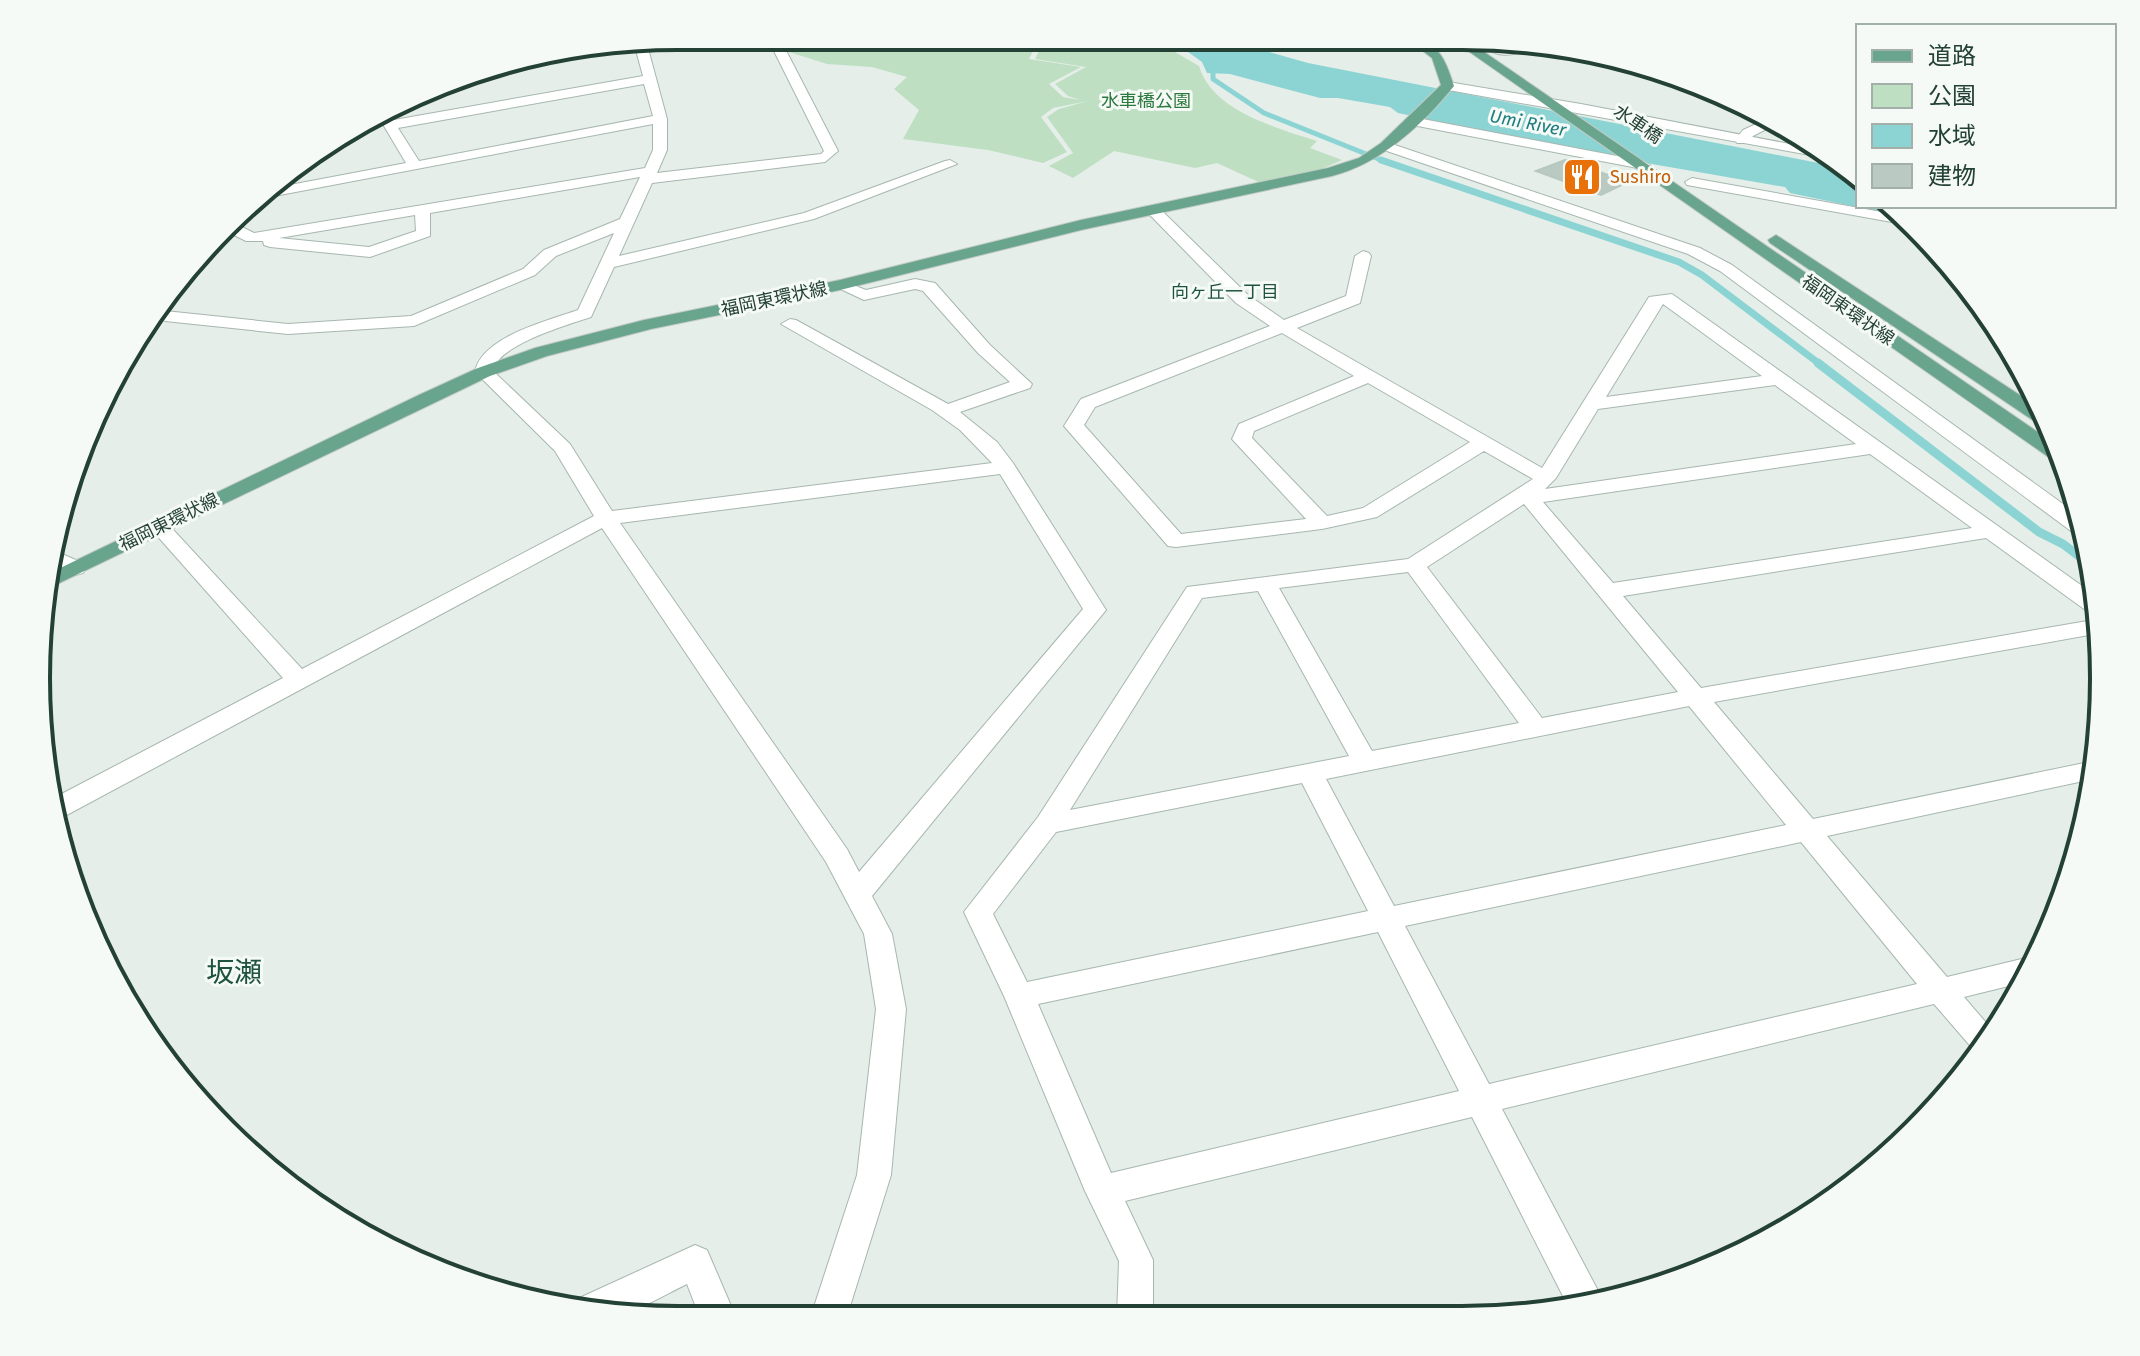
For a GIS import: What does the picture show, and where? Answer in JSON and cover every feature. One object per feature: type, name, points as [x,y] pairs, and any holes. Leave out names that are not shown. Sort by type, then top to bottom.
[{"type":"main road","points":[[1429,50],[1438,56],[1447,88]]},
{"type":"main road","points":[[1474,50],[1552,104]]},
{"type":"main road","points":[[1497,51],[1583,109]]},
{"type":"main road","name":"福岡東環状線","points":[[65,563],[159,526],[484,372],[541,352],[634,328],[840,285],[1014,240],[1332,172],[1364,161],[1447,88]]},
{"type":"main road","name":"水車橋","points":[[1552,104],[1638,162]]},
{"type":"main road","name":"水車橋","points":[[1583,109],[1671,168]]},
{"type":"main road","name":"福岡東環状線","points":[[1638,162],[2045,446]]},
{"type":"main road","name":"福岡東環状線","points":[[1671,168],[2029,409]]},
{"type":"street","points":[[252,238],[649,175],[825,158],[831,151],[780,50]]},
{"type":"street","points":[[639,51],[660,119],[660,150],[585,313],[504,346],[486,360],[484,372],[563,448],[606,518],[837,856],[878,934],[891,1009],[874,1175],[832,1306]]},
{"type":"street","points":[[392,119],[650,79]]},
{"type":"street","points":[[1447,88],[1583,109],[1804,152]]},
{"type":"street","points":[[282,191],[660,119]]},
{"type":"street","points":[[1413,119],[1638,162]]},
{"type":"street","points":[[388,121],[414,165]]},
{"type":"street","points":[[1742,140],[1762,126]]},
{"type":"street","points":[[1383,147],[1694,251],[1726,268],[2070,520]]},
{"type":"street","points":[[608,264],[809,216],[950,164]]},
{"type":"street","points":[[1692,182],[1889,218]]},
{"type":"street","points":[[237,231],[252,238],[285,246],[370,252],[424,233],[422,209]]},
{"type":"street","points":[[1154,211],[1242,299],[1283,327],[1546,478]]},
{"type":"street","points":[[165,316],[288,329],[414,321],[529,272],[550,253],[627,222]]},
{"type":"street","points":[[1363,256],[1354,299],[1088,403],[1074,426],[1176,541],[1322,523],[1370,513],[1484,442]]},
{"type":"street","points":[[840,285],[864,295],[915,284],[929,287],[984,349],[1023,384],[946,411]]},
{"type":"street","points":[[1135,1306],[1136,1260],[1102,1191],[1019,996],[978,912],[1047,824],[1195,592],[1414,565],[1546,478],[1655,301],[1666,298],[2085,599]]},
{"type":"street","points":[[790,324],[946,411],[997,452],[1095,610],[858,893]]},
{"type":"street","points":[[1322,523],[1242,439],[1246,428],[1369,376]]},
{"type":"street","points":[[1592,404],[1779,379]]},
{"type":"street","points":[[1526,494],[1552,496],[1875,447]]},
{"type":"street","points":[[63,805],[606,518],[1006,467]]},
{"type":"street","points":[[1526,494],[1978,1035]]},
{"type":"street","points":[[159,526],[300,682]]},
{"type":"street","points":[[1609,591],[1992,531]]},
{"type":"street","points":[[1414,565],[1535,727]]},
{"type":"street","points":[[1265,583],[1366,763]]},
{"type":"street","points":[[1047,824],[1535,727],[2088,628]]},
{"type":"street","points":[[1019,996],[2083,772]]},
{"type":"street","points":[[1310,773],[1582,1295]]},
{"type":"street","points":[[1102,1191],[2017,972]]},
{"type":"street","points":[[610,1302],[695,1262],[713,1306]]},
{"type":"green space","name":"水車橋公園","points":[[1034,50],[1029,59],[1081,67],[1049,84],[1063,97],[1080,100],[1068,96],[1055,84],[1086,67],[1035,59],[1040,50],[1171,50],[1199,66],[1206,82],[1232,106],[1248,116],[1317,141],[1310,148],[1342,160],[1319,170],[1263,184],[1217,163],[1195,168],[1114,151],[1073,178],[1049,166],[1073,153],[1047,117],[1059,109],[1088,101],[1053,108],[1041,117],[1067,152],[1043,163],[988,150],[903,139],[919,110],[894,89],[907,77],[872,67],[827,64],[789,52]]},
{"type":"water","name":"Umi River","points":[[1185,50],[1262,50],[1308,63],[1821,164],[1856,190],[1856,207],[1790,193],[1785,187],[1600,155],[1398,113],[1390,107],[1320,98],[1230,74],[1207,73],[1202,62]]},
{"type":"building","name":"Sushiro","points":[[1565,160],[1628,182],[1601,195],[1536,171]]},
{"type":"waterway","points":[[1213,63],[1213,79],[1264,113],[1381,160]]},
{"type":"waterway","points":[[1381,160],[1679,262],[1702,275],[1821,365]]},
{"type":"waterway","points":[[1381,160],[1386,162]]},
{"type":"waterway","points":[[1818,363],[2039,532],[2078,555]]},
{"type":"place","name":"Sushiro","points":[[1582,177]]},
{"type":"district","name":"向ヶ丘一丁目","points":[[1225,292]]},
{"type":"district","name":"坂瀬","points":[[234,972]]}]
